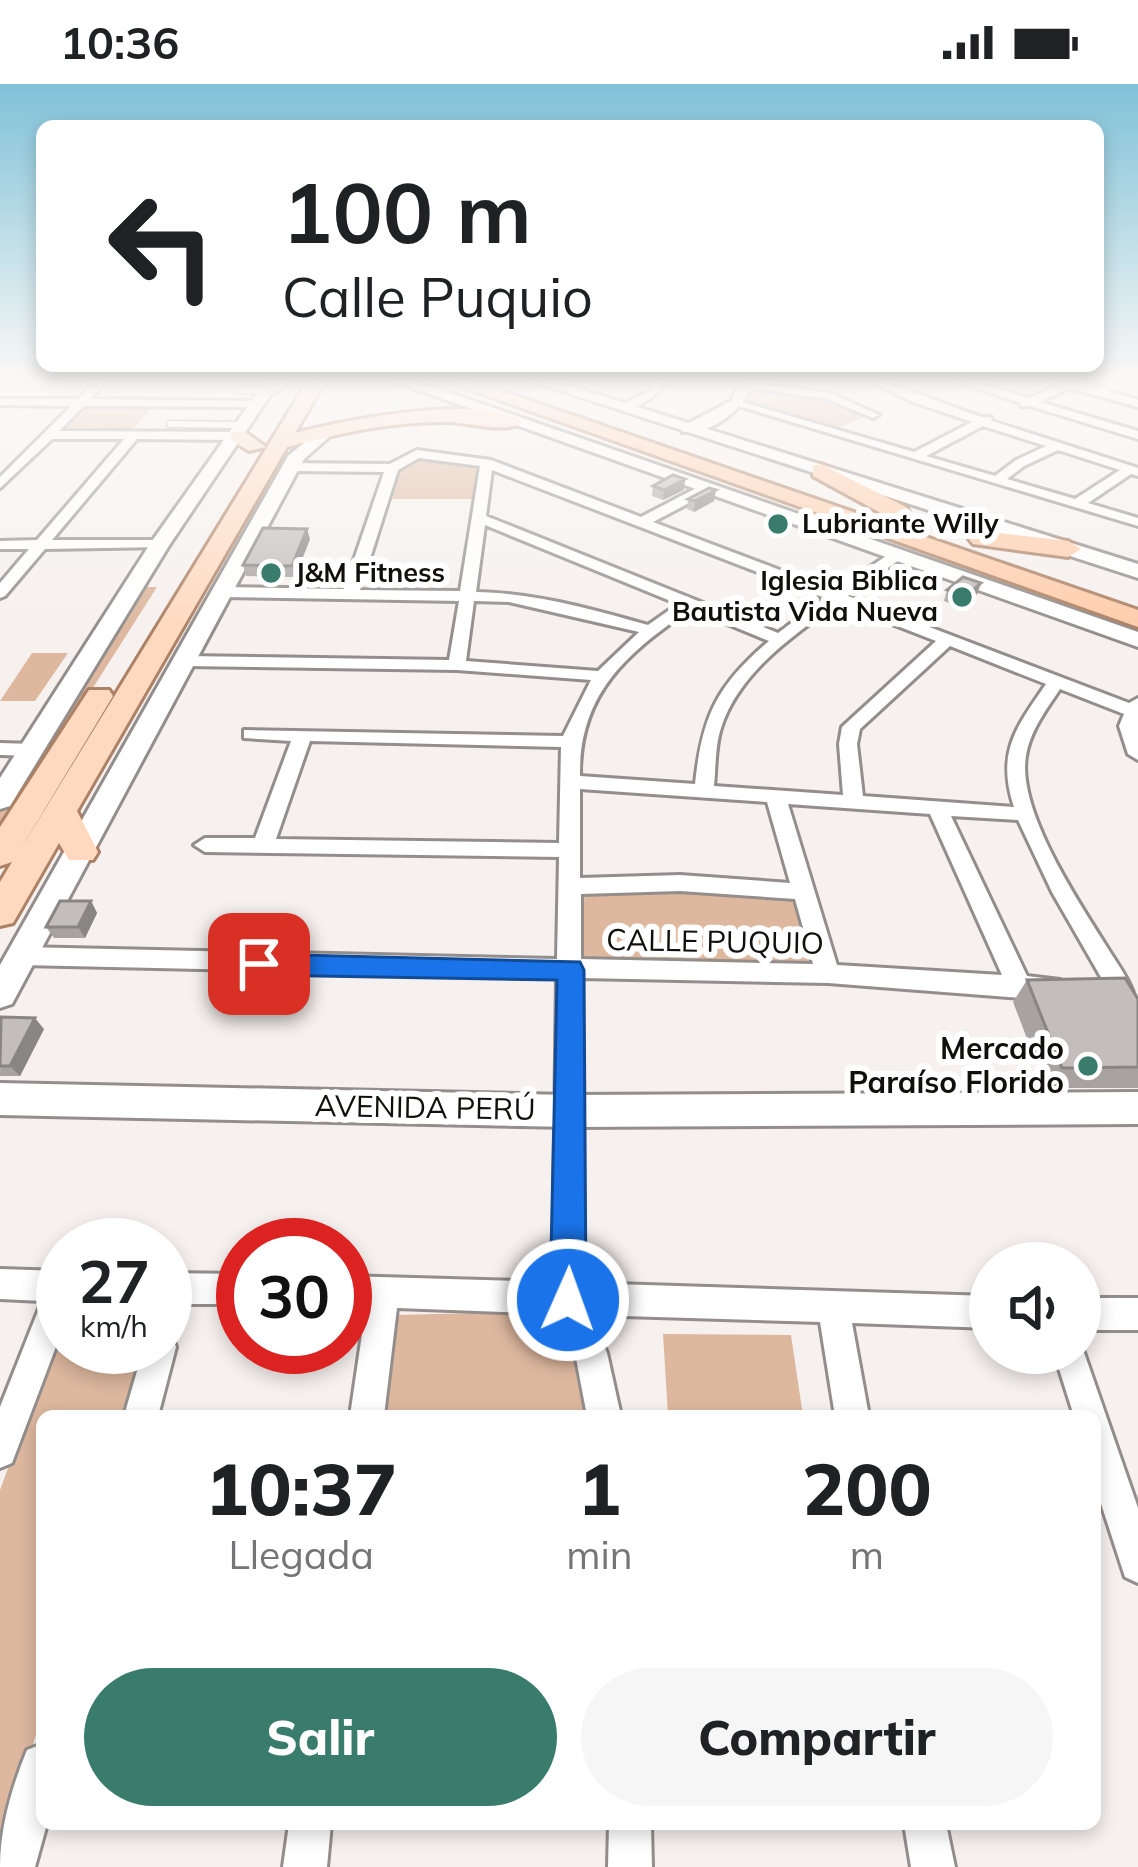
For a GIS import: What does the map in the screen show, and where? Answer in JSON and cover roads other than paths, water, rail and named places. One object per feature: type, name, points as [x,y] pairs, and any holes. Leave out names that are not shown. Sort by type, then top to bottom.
[{"type":"highway","points":[[651,465],[659,472]]},
{"type":"highway","points":[[691,465],[1138,619]]},
{"type":"highway","points":[[758,465],[1138,590]]},
{"type":"highway","points":[[820,471],[898,512]]},
{"type":"highway","points":[[982,538],[1068,549]]},
{"type":"main road","points":[[0,914],[61,812],[132,666],[256,465]]},
{"type":"main road","points":[[0,854],[235,513],[257,465]]},
{"type":"main road","points":[[639,465],[1138,640]]},
{"type":"main road","points":[[802,465],[1138,571]]},
{"type":"main road","points":[[61,812],[81,852]]},
{"type":"street","points":[[0,593],[108,465]]},
{"type":"street","points":[[0,800],[160,544],[251,465]]},
{"type":"street","points":[[0,995],[221,592],[259,465]]},
{"type":"street","points":[[359,465],[397,465]]},
{"type":"street","points":[[458,665],[487,465]]},
{"type":"street","points":[[493,465],[1136,709],[1127,726],[1138,754]]},
{"type":"street","points":[[942,465],[1138,522]]},
{"type":"street","points":[[997,481],[1017,465]]},
{"type":"street","points":[[351,593],[392,468]]},
{"type":"street","points":[[1077,504],[1134,471]]},
{"type":"street","points":[[644,522],[705,489]]},
{"type":"street","points":[[480,518],[783,641]]},
{"type":"street","points":[[0,545],[160,544]]},
{"type":"street","points":[[704,788],[712,727],[728,694],[753,665],[897,555]]},
{"type":"street","points":[[221,592],[468,596],[545,602],[649,631]]},
{"type":"street","points":[[603,1410],[591,1353],[568,1300],[570,742],[578,709],[600,676],[649,631],[688,604]]},
{"type":"street","points":[[854,800],[848,744],[851,727],[948,639]]},
{"type":"street","points":[[185,661],[458,665],[600,676]]},
{"type":"street","points":[[1056,682],[1024,730],[1014,764],[1023,814],[1138,1019]]},
{"type":"street","points":[[251,734],[570,742]]},
{"type":"street","points":[[263,845],[302,736]]},
{"type":"street","points":[[0,749],[34,750]]},
{"type":"street","points":[[572,782],[1023,814]]},
{"type":"street","points":[[775,794],[828,974]]},
{"type":"street","points":[[937,808],[1020,988]]},
{"type":"street","points":[[205,845],[572,850]]},
{"type":"street","points":[[571,886],[680,883],[805,892]]},
{"type":"street","name":"CALLE PUQUIO","points":[[22,956],[828,974],[1020,988],[1119,986]]},
{"type":"street","name":"AVENIDA PERÚ","points":[[0,1099],[569,1111],[1138,1108]]},
{"type":"street","points":[[0,1284],[36,1286]]},
{"type":"street","points":[[372,1291],[969,1311]]},
{"type":"street","points":[[368,1410],[384,1291]]},
{"type":"street","points":[[833,1308],[851,1410]]},
{"type":"street","points":[[1101,1314],[1138,1314]]},
{"type":"street","points":[[0,1451],[36,1357]]},
{"type":"street","points":[[142,1410],[152,1374]]},
{"type":"street","points":[[1077,1374],[1089,1410]]},
{"type":"street","points":[[1101,1443],[1128,1501],[1138,1564]]},
{"type":"street","points":[[13,1867],[36,1786]]},
{"type":"street","points":[[304,1867],[309,1830]]},
{"type":"street","points":[[630,1830],[630,1867]]},
{"type":"street","points":[[927,1830],[933,1867]]},
{"type":"place","name":"Lubriante Willy","points":[[778,524]]},
{"type":"place","name":"J&M Fitness","points":[[271,573]]},
{"type":"place","name":"Iglesia Biblica Bautista Vida Nueva","points":[[962,597]]},
{"type":"place","name":"Mercado Paraíso Florido","points":[[1088,1066]]}]
